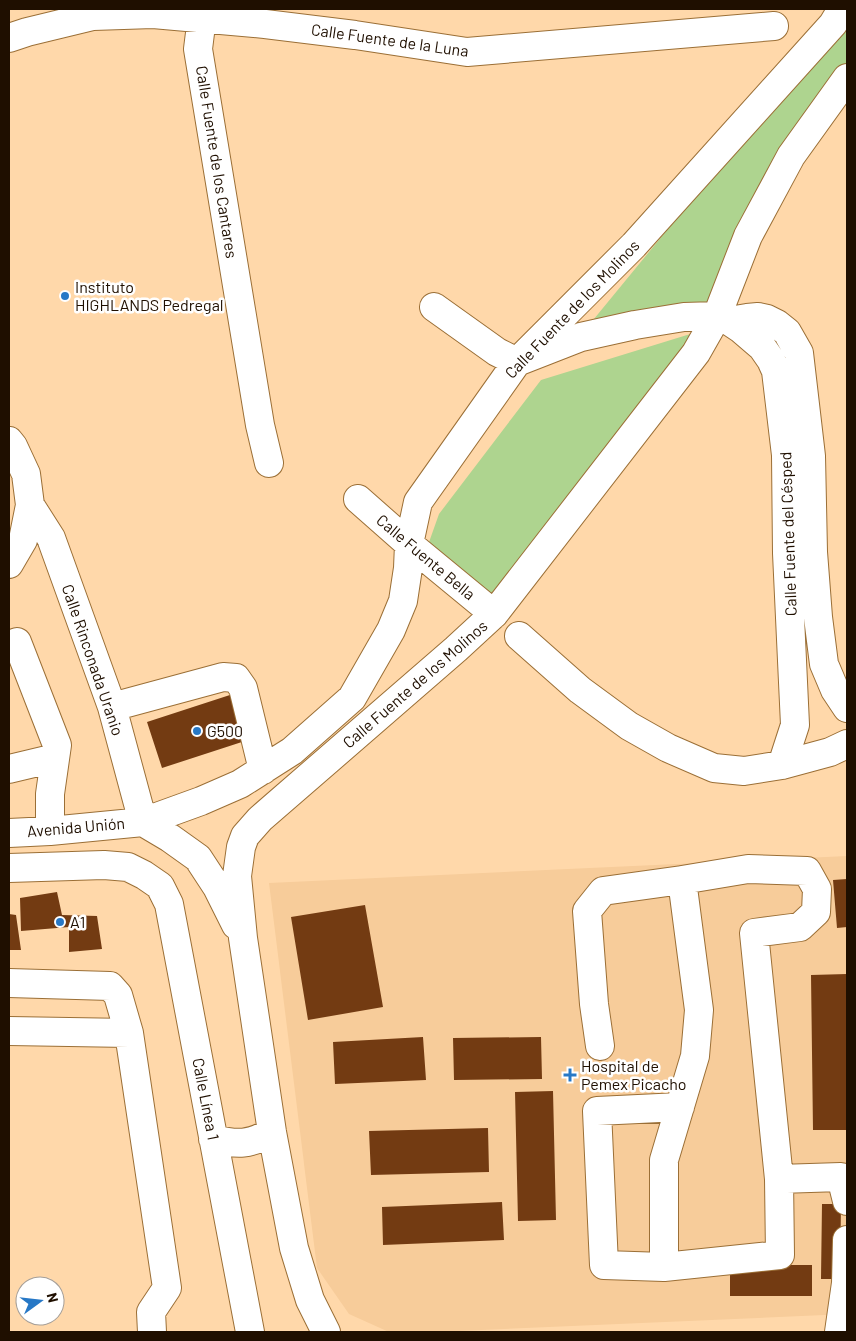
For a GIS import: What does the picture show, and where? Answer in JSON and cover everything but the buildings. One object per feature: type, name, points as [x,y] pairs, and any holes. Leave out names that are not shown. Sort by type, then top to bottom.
[{"type":"street","name":"Calle Fuente de los Molinos","points":[[143,822],[202,801],[240,784],[292,751],[352,698],[391,630],[403,601],[408,568],[409,544],[418,502],[517,362],[634,245],[833,24],[842,9]]},
{"type":"street","name":"Calle Fuente de la Luna","points":[[9,38],[93,16],[202,13],[264,24],[355,34],[467,52],[774,26]]},
{"type":"street","name":"Calle Fuente de los Cantares","points":[[202,13],[198,49],[260,425],[269,463]]},
{"type":"street","name":"Calle Fuente de los Molinos","points":[[243,938],[237,876],[241,847],[245,836],[260,819],[494,614],[723,319],[748,236],[791,156],[847,78]]},
{"type":"street","points":[[434,307],[497,352],[517,362]]},
{"type":"street","name":"Calle Fuente del Césped","points":[[517,362],[580,337],[684,317],[767,319],[787,332],[793,341],[798,353],[811,456],[800,553],[794,725],[782,765]]},
{"type":"street","points":[[9,441],[26,474],[30,505],[24,540],[9,564]]},
{"type":"street","name":"Calle Fuente Bella","points":[[358,499],[494,614]]},
{"type":"street","name":"Calle Rinconada Uranio","points":[[30,505],[51,538],[112,707],[143,822]]},
{"type":"street","name":"Calle Fuente del Césped","points":[[800,553],[818,617],[824,664],[835,690],[847,708]]},
{"type":"street","points":[[519,636],[580,690],[629,726],[668,748],[714,768],[744,771],[782,765],[830,752],[847,744]]},
{"type":"street","points":[[13,644],[57,745],[50,794],[50,831]]},
{"type":"street","points":[[112,707],[223,677],[236,678],[243,688],[263,770]]},
{"type":"street","points":[[9,769],[55,758]]},
{"type":"street","points":[[143,822],[198,858],[243,938],[272,1132],[294,1248],[310,1300],[326,1332]]},
{"type":"street","name":"Avenida Unión","points":[[9,833],[143,822]]},
{"type":"street","name":"Calle Línea 1","points":[[9,868],[104,865],[128,867],[160,886],[169,904],[250,1332]]},
{"type":"street","points":[[600,1046],[594,1004],[587,911],[603,891],[748,869],[807,871],[817,889],[816,912],[800,926],[754,933],[779,1179],[780,1255],[664,1267],[604,1266],[597,1110],[680,1107]]},
{"type":"street","points":[[664,1267],[664,1160],[695,1056],[699,1010],[682,880]]},
{"type":"street","points":[[9,983],[110,986],[118,995],[129,1033],[167,1288],[150,1312],[152,1332]]},
{"type":"street","points":[[9,1031],[129,1033]]},
{"type":"street","points":[[213,1139],[232,1143],[246,1143],[272,1132]]},
{"type":"street","points":[[779,1179],[845,1181]]},
{"type":"street","points":[[839,1332],[846,1284],[847,1240]]},
{"type":"shaded area","name":"Hospital de Pemex Picacho","points":[[847,856],[847,1314],[436,1332],[389,1332],[349,1314],[317,1268],[269,883]]},
{"type":"green space","points":[[847,11],[847,66],[711,303],[589,325]]},
{"type":"green space","points":[[700,331],[500,605],[428,545],[439,514],[541,380]]},
{"type":"place","name":"Instituto HIGHLANDS Pedregal","points":[[65,296]]},
{"type":"place","name":"G500","points":[[197,731]]},
{"type":"place","name":"A1","points":[[60,922]]},
{"type":"place","name":"Hospital de Pemex Picacho","points":[[570,1075]]}]
